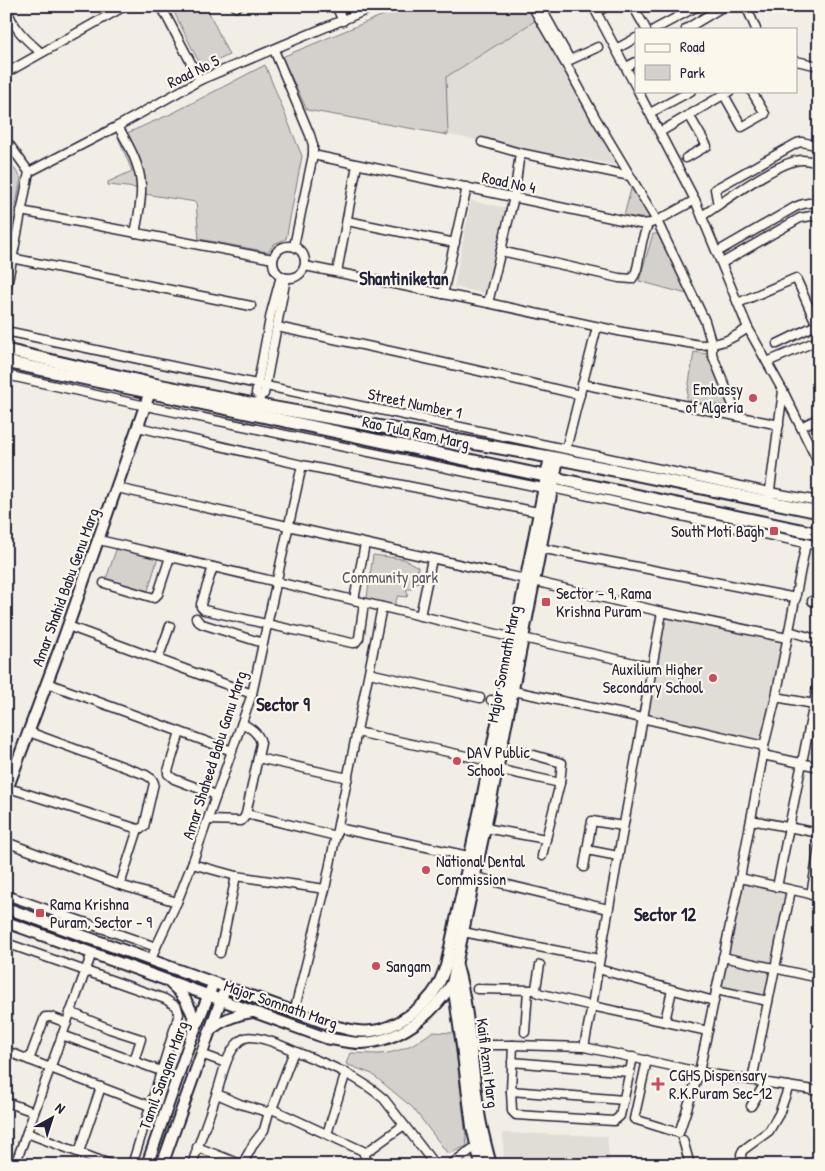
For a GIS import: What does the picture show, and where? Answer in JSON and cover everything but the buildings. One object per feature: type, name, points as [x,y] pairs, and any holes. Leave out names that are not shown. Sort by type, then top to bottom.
[{"type":"main road","name":"Rao Tula Ram Marg","points":[[6,350],[152,388],[549,483],[819,534]]},
{"type":"main road","name":"Rao Tula Ram Marg","points":[[6,362],[152,388],[259,401],[769,497],[819,512]]},
{"type":"street","points":[[6,73],[125,6]]},
{"type":"street","points":[[161,6],[200,80]]},
{"type":"street","points":[[336,6],[343,20]]},
{"type":"street","name":"Road No 5","points":[[28,172],[118,126],[200,80],[376,6]]},
{"type":"street","points":[[532,6],[657,221],[705,321],[712,345],[712,354],[736,416]]},
{"type":"street","points":[[540,6],[554,28],[570,60],[598,46]]},
{"type":"street","points":[[607,6],[595,9],[635,85]]},
{"type":"street","points":[[633,6],[645,28]]},
{"type":"street","points":[[657,28],[698,6]]},
{"type":"street","points":[[684,14],[688,27],[724,6]]},
{"type":"street","points":[[746,6],[756,28]]},
{"type":"street","points":[[6,8],[18,31],[38,50]]},
{"type":"street","points":[[616,48],[635,38]]},
{"type":"street","points":[[274,50],[313,145],[313,155],[294,246]]},
{"type":"street","points":[[798,61],[819,66]]},
{"type":"street","points":[[626,67],[635,62]]},
{"type":"street","points":[[639,92],[696,200],[748,328],[783,390],[818,462]]},
{"type":"street","points":[[650,114],[689,92]]},
{"type":"street","points":[[660,132],[727,93],[742,127],[765,114],[752,92]]},
{"type":"street","points":[[686,158],[706,146],[689,115]]},
{"type":"street","points":[[118,126],[130,148],[140,178],[140,196],[135,233]]},
{"type":"street","points":[[6,140],[28,172],[22,211],[10,258],[6,291]]},
{"type":"street","points":[[482,142],[520,153],[630,176]]},
{"type":"street","points":[[718,205],[715,189],[797,143],[802,142],[819,146]]},
{"type":"street","points":[[790,146],[795,162]]},
{"type":"street","points":[[488,303],[514,197],[520,153]]},
{"type":"street","name":"Road No 4","points":[[313,155],[640,224],[657,221],[696,200]]},
{"type":"street","points":[[702,216],[774,169],[803,160],[819,163]]},
{"type":"street","points":[[337,272],[357,164]]},
{"type":"street","points":[[443,294],[467,187]]},
{"type":"street","points":[[717,252],[795,207],[809,202],[819,203]]},
{"type":"street","points":[[795,207],[800,218]]},
{"type":"street","points":[[22,211],[273,259]]},
{"type":"street","points":[[722,263],[800,218],[819,217]]},
{"type":"street","points":[[347,221],[455,243]]},
{"type":"street","points":[[501,251],[618,278],[632,279],[638,265],[648,224]]},
{"type":"street","points":[[283,246],[294,246],[305,256],[305,266],[296,277],[284,277],[274,269],[273,259],[278,249],[283,246]]},
{"type":"street","points":[[10,258],[251,306]]},
{"type":"street","points":[[305,266],[596,327],[700,345],[718,344],[736,337],[748,328]]},
{"type":"street","points":[[268,351],[276,327],[284,277]]},
{"type":"street","points":[[259,401],[264,394],[262,384],[272,313],[284,277]]},
{"type":"street","points":[[738,304],[796,278],[818,328],[777,344]]},
{"type":"street","points":[[276,327],[483,371],[580,395]]},
{"type":"street","points":[[566,449],[596,327]]},
{"type":"street","name":"Street Number 1","points":[[6,331],[566,449],[769,497],[819,501]]},
{"type":"street","points":[[767,362],[819,340]]},
{"type":"street","points":[[6,375],[146,406],[549,483],[819,546]]},
{"type":"street","points":[[582,384],[779,425]]},
{"type":"street","name":"Amar Shahid Babu Genu Marg","points":[[11,791],[29,732],[152,388]]},
{"type":"street","points":[[769,497],[783,390]]},
{"type":"street","points":[[801,426],[819,418]]},
{"type":"street","points":[[138,427],[302,465],[538,512]]},
{"type":"street","name":"Major Somnath Marg","points":[[530,580],[540,548],[554,458]]},
{"type":"street","name":"Amar Shaheed Babu Ganu Marg","points":[[151,960],[192,864],[252,694],[302,465]]},
{"type":"street","name":"Major Somnath Marg","points":[[6,922],[326,1038],[363,1043],[387,1038],[417,1023],[434,1007],[452,984],[475,877],[474,857],[485,828],[498,769],[509,690],[530,580],[538,512],[549,483]]},
{"type":"street","points":[[117,488],[530,580],[662,612],[819,640]]},
{"type":"street","points":[[98,540],[420,616],[652,667]]},
{"type":"street","points":[[354,600],[365,544]]},
{"type":"street","points":[[647,1060],[634,1118],[679,1133],[699,1072],[708,1031],[806,544]]},
{"type":"street","points":[[540,548],[796,598]]},
{"type":"street","points":[[104,583],[154,598],[158,594],[170,557]]},
{"type":"street","points":[[420,616],[432,558]]},
{"type":"street","points":[[213,567],[201,604],[204,610],[355,643],[359,638],[364,603]]},
{"type":"street","points":[[294,1012],[326,889],[382,607]]},
{"type":"street","points":[[584,1047],[662,612]]},
{"type":"street","points":[[196,618],[202,624],[263,642]]},
{"type":"street","points":[[68,626],[252,694]]},
{"type":"street","points":[[158,659],[170,626]]},
{"type":"street","points":[[369,673],[480,698]]},
{"type":"street","points":[[777,887],[816,705],[819,678]]},
{"type":"street","points":[[47,683],[232,751]]},
{"type":"street","points":[[509,690],[764,746]]},
{"type":"street","name":"Major Somnath Marg","points":[[6,908],[334,1026],[361,1031],[372,1031],[389,1027],[408,1017],[436,989],[442,977],[474,857],[496,701],[509,690]]},
{"type":"street","points":[[776,697],[816,705]]},
{"type":"street","points":[[208,820],[241,821],[246,814],[261,740],[256,733],[242,723]]},
{"type":"street","points":[[11,791],[138,829],[144,827],[154,783],[152,779],[146,775],[29,732]]},
{"type":"street","points":[[180,732],[168,774],[174,779],[216,795]]},
{"type":"street","points":[[357,732],[489,761]]},
{"type":"street","points":[[527,753],[562,763],[560,782],[542,856]]},
{"type":"street","points":[[763,756],[819,767]]},
{"type":"street","points":[[258,758],[348,778]]},
{"type":"street","points":[[498,769],[560,782]]},
{"type":"street","points":[[246,814],[474,857]]},
{"type":"street","points":[[751,820],[819,833]]},
{"type":"street","points":[[584,867],[592,821],[623,826]]},
{"type":"street","points":[[485,828],[546,840]]},
{"type":"street","points":[[120,884],[138,829]]},
{"type":"street","points":[[6,842],[120,884],[177,902]]},
{"type":"street","points":[[740,878],[815,896],[819,847]]},
{"type":"street","points":[[587,850],[618,856]]},
{"type":"street","points":[[192,864],[236,876],[326,889]]},
{"type":"street","points":[[220,953],[236,876]]},
{"type":"street","points":[[475,877],[608,909]]},
{"type":"street","points":[[752,1080],[791,890]]},
{"type":"street","points":[[6,895],[156,947]]},
{"type":"street","points":[[464,932],[599,959]]},
{"type":"street","points":[[6,943],[165,999],[176,1007],[179,1014],[132,1165]]},
{"type":"street","points":[[15,1165],[92,954]]},
{"type":"street","points":[[723,957],[819,978]]},
{"type":"street","name":"Kaifi Azmi Marg","points":[[456,965],[463,989],[466,1046],[480,1118],[480,1143],[491,1165]]},
{"type":"street","points":[[525,1032],[532,990],[540,965]]},
{"type":"street","points":[[598,970],[714,1001]]},
{"type":"street","points":[[163,979],[182,994],[193,1015],[196,1026]]},
{"type":"street","name":"Tamil Sangam Marg","points":[[147,1165],[213,983]]},
{"type":"street","points":[[452,984],[466,1046],[584,1047],[699,1072],[819,1091]]},
{"type":"street","name":"Tamil Sangam Marg","points":[[162,1165],[226,988]]},
{"type":"street","points":[[478,989],[532,990],[541,994],[592,1006],[708,1031]]},
{"type":"street","points":[[665,1022],[672,990]]},
{"type":"street","points":[[716,990],[768,1001]]},
{"type":"street","points":[[70,1012],[141,1040],[134,1061]]},
{"type":"street","points":[[210,1029],[230,1017],[241,1013],[253,1012]]},
{"type":"street","points":[[28,1060],[45,1017],[51,1017],[67,1023]]},
{"type":"street","points":[[62,1035],[161,1071]]},
{"type":"street","points":[[192,1165],[230,1053],[244,1038],[252,1037],[294,1051],[346,1072],[374,1090],[384,1099],[434,1165]]},
{"type":"street","points":[[513,1045],[511,1091],[512,1111],[516,1115],[614,1121],[620,1116],[633,1057]]},
{"type":"street","points":[[6,1051],[150,1106]]},
{"type":"street","points":[[197,1147],[243,1165],[254,1143],[264,1130],[294,1051]]},
{"type":"street","points":[[201,1054],[226,1063]]},
{"type":"street","points":[[512,1062],[630,1072]]},
{"type":"street","points":[[327,1134],[346,1072]]},
{"type":"street","points":[[752,1106],[766,1082]]},
{"type":"street","points":[[742,1165],[741,1154],[743,1150],[769,1131],[779,1114],[788,1086]]},
{"type":"street","points":[[80,1152],[101,1087]]},
{"type":"street","points":[[511,1091],[624,1100]]},
{"type":"street","points":[[217,1094],[240,1104],[267,1112],[271,1110],[363,1151],[366,1158],[365,1165]]},
{"type":"street","points":[[6,1102],[34,1112]]},
{"type":"street","points":[[364,1154],[404,1125]]},
{"type":"street","points":[[27,1133],[112,1165]]},
{"type":"street","points":[[683,1140],[690,1165]]},
{"type":"street","points":[[450,1165],[480,1143]]},
{"type":"street","points":[[480,1143],[481,1165]]},
{"type":"shaded area","points":[[541,17],[622,166],[448,135],[446,77]]},
{"type":"shaded area","points":[[471,201],[512,209],[496,295],[454,287]]},
{"type":"shaded area","name":"Auxilium Higher Secondary School","points":[[665,616],[783,639],[762,739],[757,741],[644,717]]},
{"type":"shaded area","points":[[741,881],[789,891],[766,998],[719,988]]},
{"type":"shaded area","points":[[503,1133],[607,1136],[610,1165],[504,1165]]},
{"type":"green space","points":[[171,6],[206,6],[229,55],[202,68]]},
{"type":"green space","points":[[405,6],[534,6],[541,17],[446,77],[448,135],[307,110],[282,57]]},
{"type":"green space","points":[[265,65],[302,156],[286,239],[274,244],[268,252],[199,239],[196,202],[138,193],[136,188],[108,185],[108,182],[132,171],[118,137],[173,113]]},
{"type":"green space","points":[[6,157],[21,178],[8,249],[6,249]]},
{"type":"green space","points":[[632,185],[650,219],[624,216]]},
{"type":"green space","points":[[653,234],[660,234],[687,294],[639,281]]},
{"type":"green space","points":[[694,352],[707,354],[735,407],[686,402]]},
{"type":"green space","points":[[117,547],[158,557],[148,591],[106,579]]},
{"type":"green space","name":"Community park","points":[[373,555],[404,559],[418,567],[417,575],[419,582],[413,584],[412,589],[406,589],[407,597],[398,596],[394,606],[369,600],[367,597]]},
{"type":"green space","points":[[432,1032],[454,1033],[467,1146],[448,1154],[413,1108],[372,1074],[346,1064],[350,1053],[385,1054],[413,1044]]},
{"type":"place","name":"Embassy of Algeria","points":[[753,398]]},
{"type":"place","name":"South Moti Bagh","points":[[774,531]]},
{"type":"place","name":"Sector - 9, Rama Krishna Puram","points":[[546,602]]},
{"type":"place","name":"Auxilium Higher Secondary School","points":[[713,678]]},
{"type":"place","name":"DAV Public School","points":[[457,761]]},
{"type":"place","name":"National Dental Commission","points":[[426,870]]},
{"type":"place","name":"Rama Krishna Puram, Sector - 9","points":[[40,913]]},
{"type":"place","name":"Sangam","points":[[376,966]]},
{"type":"place","name":"CGHS Dispensary R.K.Puram Sec-12","points":[[658,1084]]},
{"type":"district","name":"Shantiniketan","points":[[404,279]]},
{"type":"district","name":"Sector 9","points":[[283,705]]},
{"type":"district","name":"Sector 12","points":[[665,915]]}]
